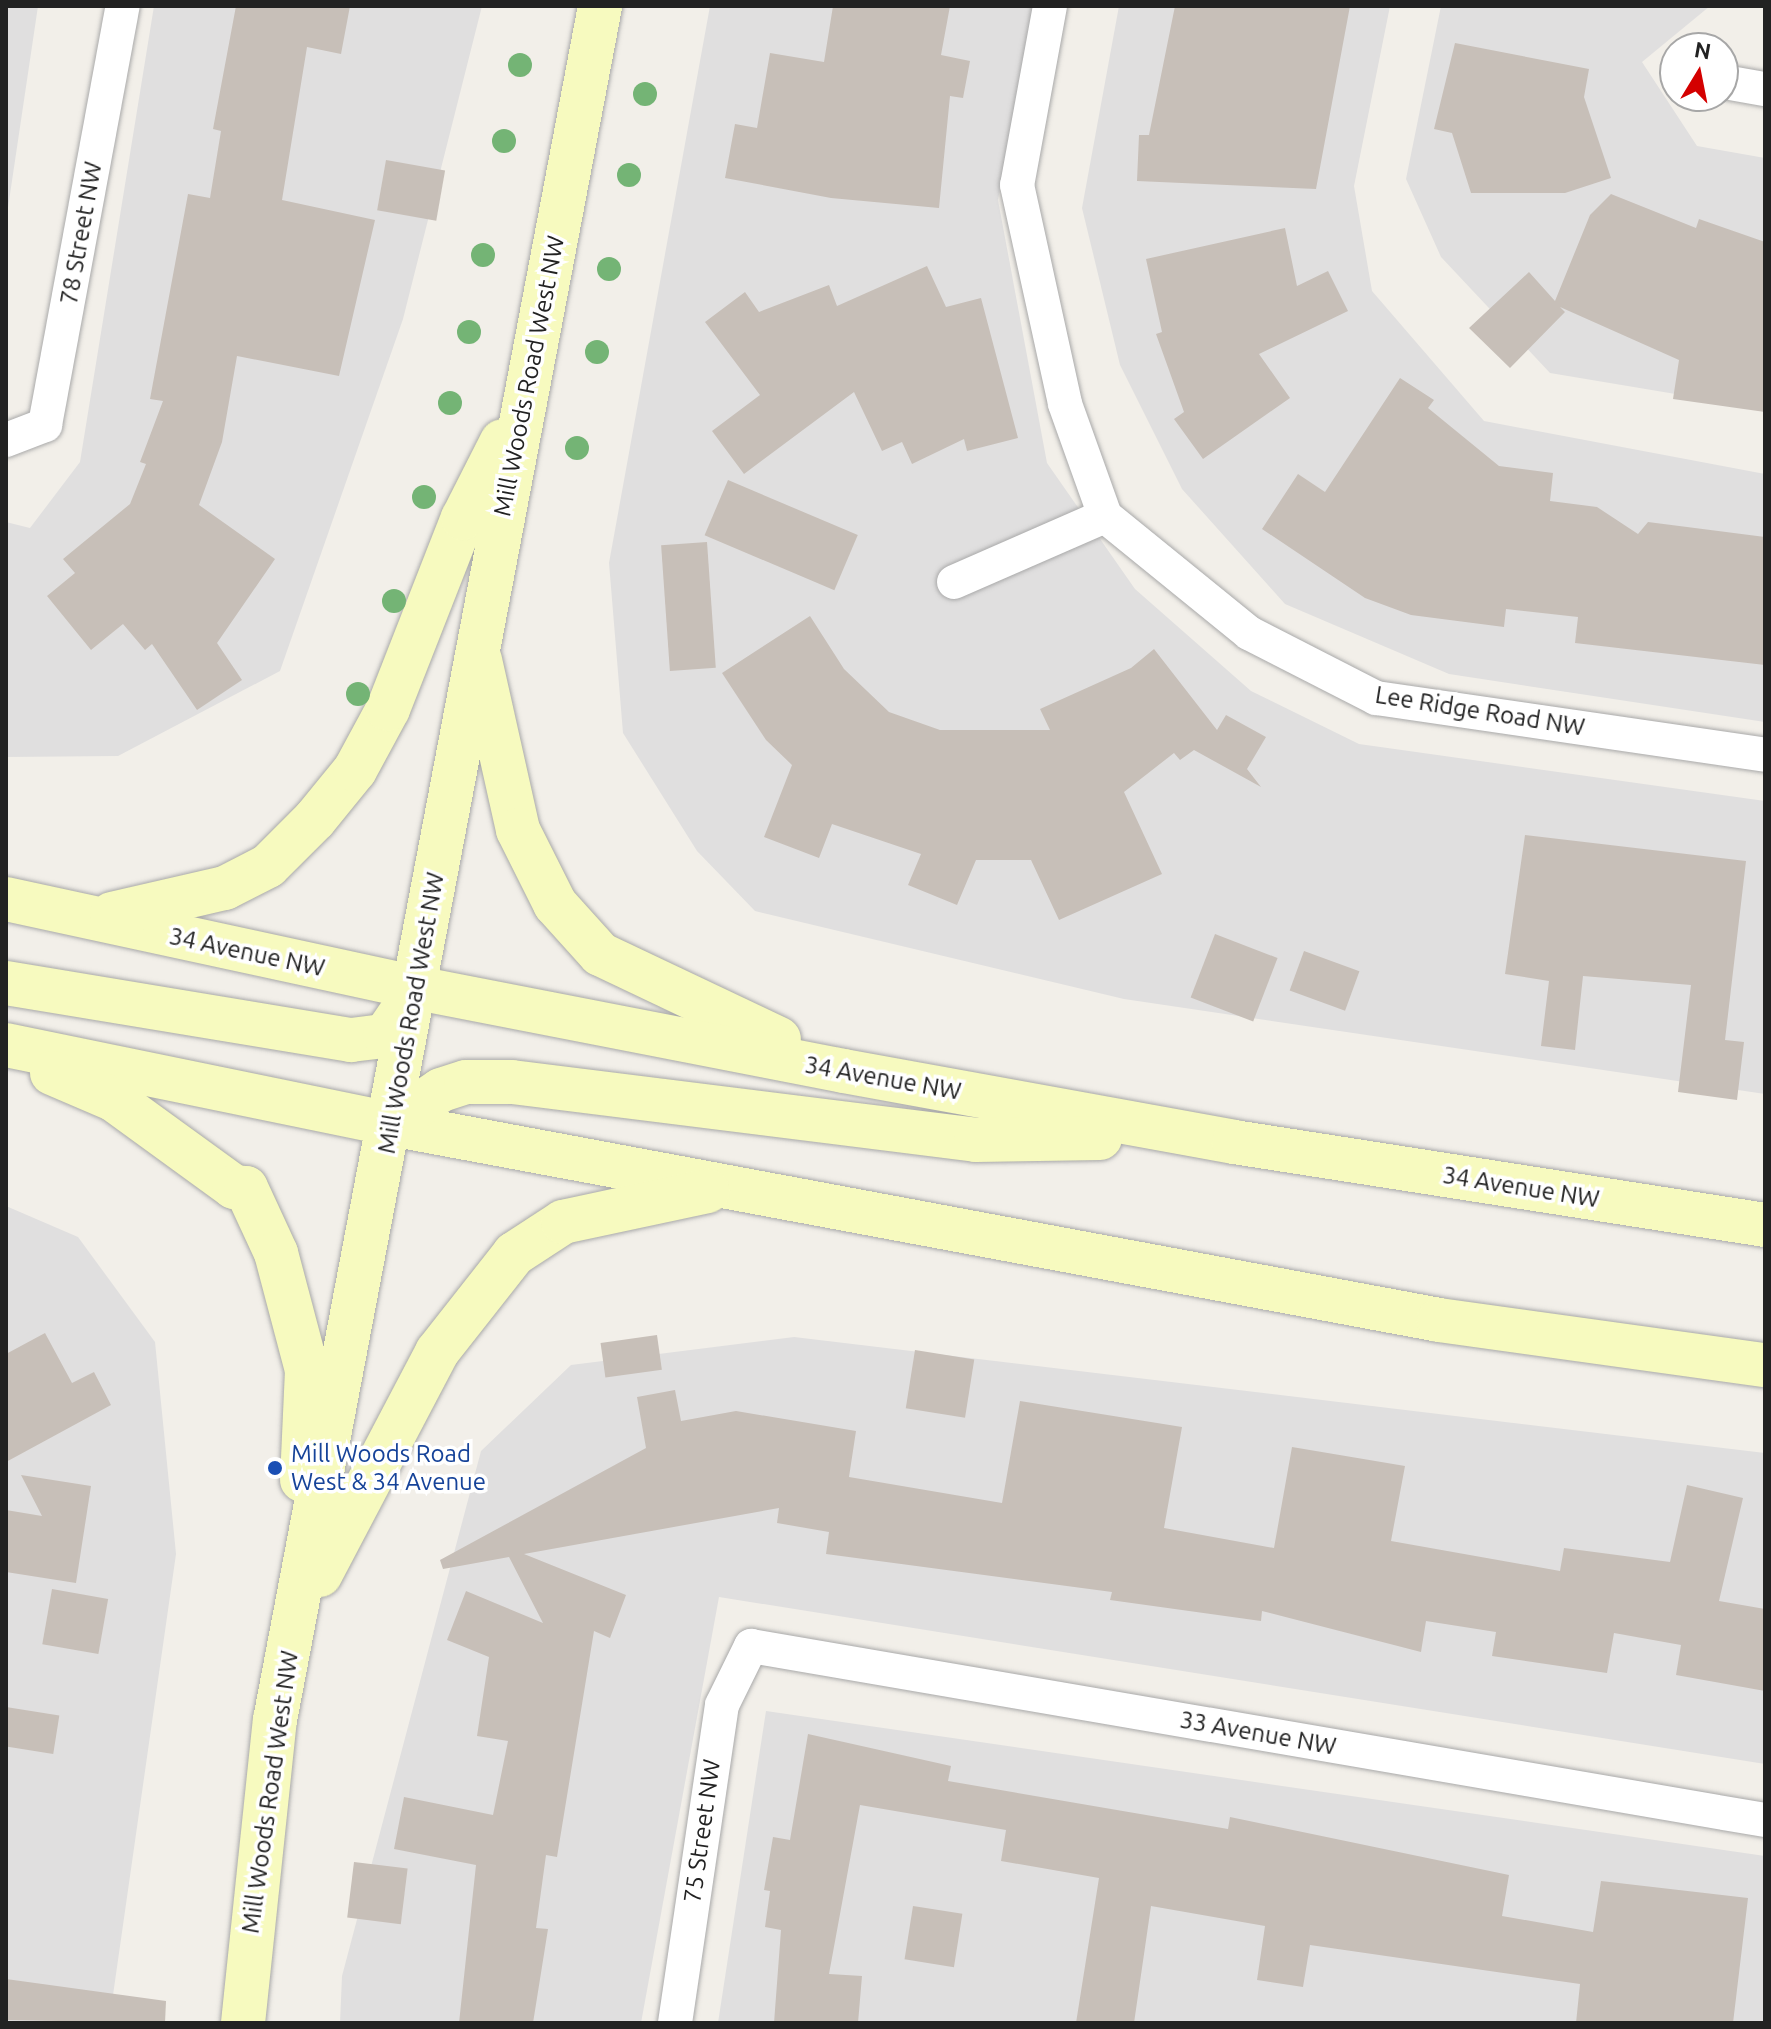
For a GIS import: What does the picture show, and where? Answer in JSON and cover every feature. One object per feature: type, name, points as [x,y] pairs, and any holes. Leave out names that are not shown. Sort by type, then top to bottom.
[{"type":"main road","name":"Mill Woods Road West NW","points":[[243,2023],[275,1720],[417,988],[475,642],[527,393],[600,6]]},
{"type":"main road","points":[[90,918],[225,888],[268,866],[315,819],[355,770],[388,709],[463,518],[527,393]]},
{"type":"main road","points":[[475,642],[518,830],[555,904],[600,954],[723,1017],[871,1076]]},
{"type":"main road","name":"34 Avenue NW","points":[[6,899],[417,988],[871,1076],[1199,1136],[1765,1225]]},
{"type":"main road","points":[[6,983],[351,1040],[385,1036],[417,988]]},
{"type":"main road","points":[[6,1045],[391,1124],[1439,1320],[1765,1365]]},
{"type":"main road","points":[[6,1053],[113,1099],[234,1187],[246,1188],[276,1253],[307,1370],[295,1623]]},
{"type":"main road","points":[[391,1124],[441,1090],[466,1082],[512,1082],[976,1140],[1199,1136]]},
{"type":"main road","points":[[295,1623],[437,1352],[514,1254],[563,1222],[733,1186]]},
{"type":"street","name":"78 Street NW","points":[[10,440],[45,425],[123,6]]},
{"type":"street","points":[[954,582],[1105,516],[1065,404],[1017,185],[1050,6]]},
{"type":"street","points":[[1739,85],[1765,89]]},
{"type":"street","name":"Lee Ridge Road NW","points":[[1105,516],[1249,633],[1376,698],[1765,755]]},
{"type":"street","name":"33 Avenue NW","points":[[751,1646],[1765,1820]]},
{"type":"street","name":"75 Street NW","points":[[675,2023],[722,1705],[751,1646]]},
{"type":"shaded area","points":[[6,6],[38,6],[6,221]]},
{"type":"shaded area","points":[[154,6],[482,6],[403,319],[280,671],[118,756],[6,757],[6,522],[30,528],[80,462]]},
{"type":"shaded area","points":[[710,6],[1034,6],[998,200],[1047,463],[1135,589],[1251,691],[1359,744],[1765,801],[1765,1094],[1124,999],[755,911],[697,851],[623,733],[609,563]]},
{"type":"shaded area","points":[[1119,6],[1390,6],[1354,186],[1372,291],[1484,421],[1765,474],[1765,722],[1449,674],[1285,604],[1182,489],[1120,365],[1082,208]]},
{"type":"shaded area","points":[[1441,6],[1710,6],[1678,32],[1659,32],[1659,48],[1642,62],[1659,88],[1659,112],[1675,112],[1697,146],[1765,158],[1765,409],[1550,373],[1441,257],[1406,179]]},
{"type":"shaded area","points":[[6,1206],[78,1237],[155,1342],[176,1554],[109,2023],[6,2023]]},
{"type":"shaded area","points":[[794,1337],[1765,1453],[1765,1764],[719,1597],[641,2023],[340,2023],[342,1976],[481,1451],[571,1365]]},
{"type":"shaded area","points":[[766,1711],[1765,1856],[1765,2023],[718,2023]]},
{"type":"building","points":[[236,6],[350,6],[341,54],[307,47],[282,200],[375,220],[339,376],[237,356],[222,442],[199,505],[275,559],[217,643],[242,680],[197,710],[152,644],[145,650],[123,624],[91,650],[47,596],[75,573],[63,559],[130,504],[146,464],[140,462],[163,401],[150,399],[188,194],[210,198],[221,131],[213,129]]},
{"type":"building","points":[[833,6],[950,6],[941,55],[970,61],[963,98],[950,96],[939,208],[831,198],[725,178],[735,124],[757,128],[770,53],[824,62]]},
{"type":"building","points":[[1175,6],[1350,6],[1316,189],[1137,181],[1139,135],[1149,135]]},
{"type":"building","points":[[1455,43],[1589,69],[1584,97],[1611,178],[1565,193],[1471,193],[1452,133],[1434,129]]},
{"type":"building","points":[[386,160],[445,170],[436,221],[377,210]]},
{"type":"building","points":[[1611,194],[1696,228],[1699,219],[1765,242],[1765,412],[1673,399],[1679,360],[1560,307],[1565,312],[1510,368],[1469,328],[1529,272],[1555,301],[1590,215]]},
{"type":"building","points":[[1285,228],[1297,286],[1328,271],[1348,311],[1259,354],[1290,398],[1203,459],[1174,419],[1184,412],[1156,334],[1162,332],[1146,259]]},
{"type":"building","points":[[927,266],[946,307],[981,298],[1018,438],[967,451],[964,439],[912,464],[902,442],[882,451],[854,392],[744,474],[712,431],[760,395],[705,322],[745,292],[759,312],[829,285],[837,306]]},
{"type":"building","points":[[1400,378],[1434,400],[1428,408],[1499,466],[1553,473],[1550,501],[1597,507],[1638,534],[1648,522],[1765,537],[1765,665],[1575,643],[1578,617],[1506,609],[1504,627],[1411,615],[1365,598],[1262,529],[1298,474],[1325,492]]},
{"type":"building","points":[[728,480],[858,535],[834,590],[705,535]]},
{"type":"building","points":[[707,542],[716,668],[670,671],[661,545]]},
{"type":"building","points":[[810,616],[844,669],[889,712],[940,730],[1050,730],[1040,709],[1131,668],[1154,649],[1217,730],[1226,715],[1266,737],[1247,769],[1261,787],[1194,750],[1180,760],[1174,753],[1124,792],[1162,874],[1059,920],[1031,860],[976,860],[957,905],[908,885],[921,854],[832,824],[819,858],[764,837],[792,765],[766,740],[722,673]]},
{"type":"building","points":[[1525,835],[1746,861],[1725,1040],[1744,1042],[1737,1100],[1678,1092],[1691,985],[1583,976],[1575,1050],[1541,1046],[1549,981],[1505,974]]},
{"type":"building","points":[[1215,934],[1278,958],[1253,1021],[1191,997]]},
{"type":"building","points":[[1304,951],[1359,971],[1345,1011],[1290,990]]},
{"type":"building","points":[[45,1333],[72,1383],[94,1372],[111,1405],[6,1462],[6,1354]]},
{"type":"building","points":[[657,1335],[662,1370],[605,1378],[601,1343]]},
{"type":"building","points":[[915,1350],[974,1359],[965,1418],[906,1408]]},
{"type":"building","points":[[675,1390],[681,1421],[736,1411],[856,1431],[849,1477],[1002,1503],[1020,1401],[1182,1427],[1164,1528],[1274,1548],[1292,1447],[1405,1466],[1391,1541],[1560,1571],[1564,1548],[1670,1562],[1687,1485],[1743,1498],[1719,1601],[1765,1609],[1765,1691],[1676,1675],[1681,1645],[1614,1633],[1607,1673],[1492,1656],[1496,1632],[1426,1621],[1421,1652],[1262,1611],[1261,1621],[1110,1600],[1112,1592],[826,1554],[829,1532],[777,1523],[779,1508],[524,1554],[626,1595],[610,1638],[594,1631],[557,1857],[546,1855],[536,1928],[548,1929],[533,2023],[459,2023],[476,1865],[394,1849],[404,1797],[493,1815],[508,1741],[477,1736],[489,1657],[447,1640],[466,1591],[543,1623],[509,1557],[443,1569],[440,1560],[646,1448],[637,1397]]},
{"type":"building","points":[[21,1475],[91,1486],[76,1583],[6,1572],[6,1510],[42,1516]]},
{"type":"building","points":[[52,1589],[108,1599],[98,1654],[42,1644]]},
{"type":"building","points":[[6,1707],[59,1715],[53,1754],[6,1746]]},
{"type":"building","points":[[808,1734],[951,1766],[948,1781],[1228,1829],[1230,1817],[1509,1875],[1502,1916],[1593,1932],[1601,1881],[1748,1898],[1733,2023],[1576,2023],[1580,1984],[1310,1945],[1303,1987],[1257,1980],[1265,1926],[1151,1906],[1134,2023],[1076,2023],[1099,1878],[1001,1861],[1006,1830],[860,1805],[829,1974],[862,1976],[858,2023],[774,2023],[781,1930],[765,1927],[770,1891],[764,1890],[773,1837],[790,1840]]},
{"type":"building","points":[[354,1862],[408,1869],[401,1924],[347,1918]]},
{"type":"building","points":[[913,1906],[962,1914],[954,1967],[905,1959]]},
{"type":"building","points":[[6,1979],[166,2001],[165,2023],[6,2020]]},
{"type":"place","name":"Mill Woods Road West & 34 Avenue","points":[[275,1468]]}]
